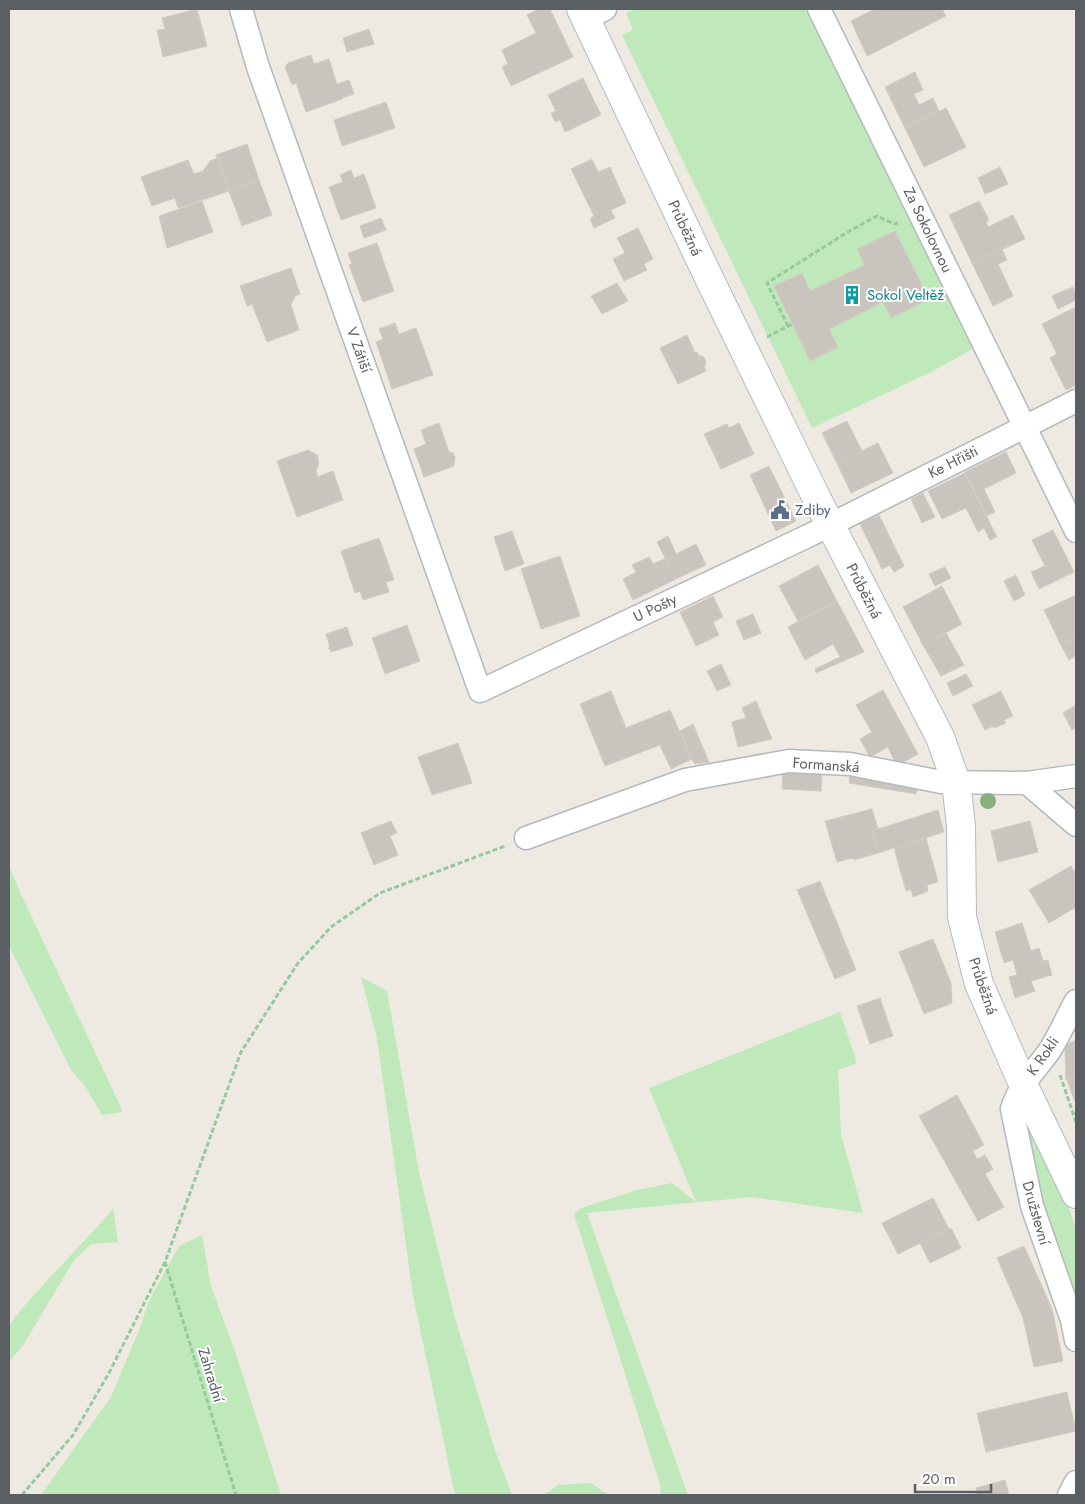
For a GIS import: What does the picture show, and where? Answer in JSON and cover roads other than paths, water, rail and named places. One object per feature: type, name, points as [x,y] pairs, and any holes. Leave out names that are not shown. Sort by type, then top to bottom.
[{"type":"street","name":"V Zátiší","points":[[241,9],[258,67],[480,691]]},
{"type":"street","name":"Za Sokolovnou","points":[[819,9],[1076,531]]},
{"type":"street","name":"Průběžná","points":[[590,12],[709,278],[830,525],[940,736],[956,782],[961,826],[962,917],[979,984],[1023,1084],[1076,1194]]},
{"type":"street","name":"Ke Hřišti","points":[[830,525],[1076,401]]},
{"type":"street","name":"U Pošty","points":[[480,691],[830,525]]},
{"type":"street","name":"Formanská","points":[[526,838],[685,780],[789,761],[850,764],[941,782],[1027,783],[1076,776]]},
{"type":"street","points":[[1027,783],[1076,825]]},
{"type":"street","name":"K Rokli","points":[[1023,1084],[1051,1047],[1076,1001]]},
{"type":"street","name":"Družstevní","points":[[1023,1084],[1012,1109],[1032,1206],[1072,1320],[1076,1340]]},
{"type":"street","points":[[1069,1495],[1076,1482]]},
{"type":"place","name":"Sokol Veltěž","points":[[852,295]]},
{"type":"place","name":"Zdiby","points":[[780,510]]}]
